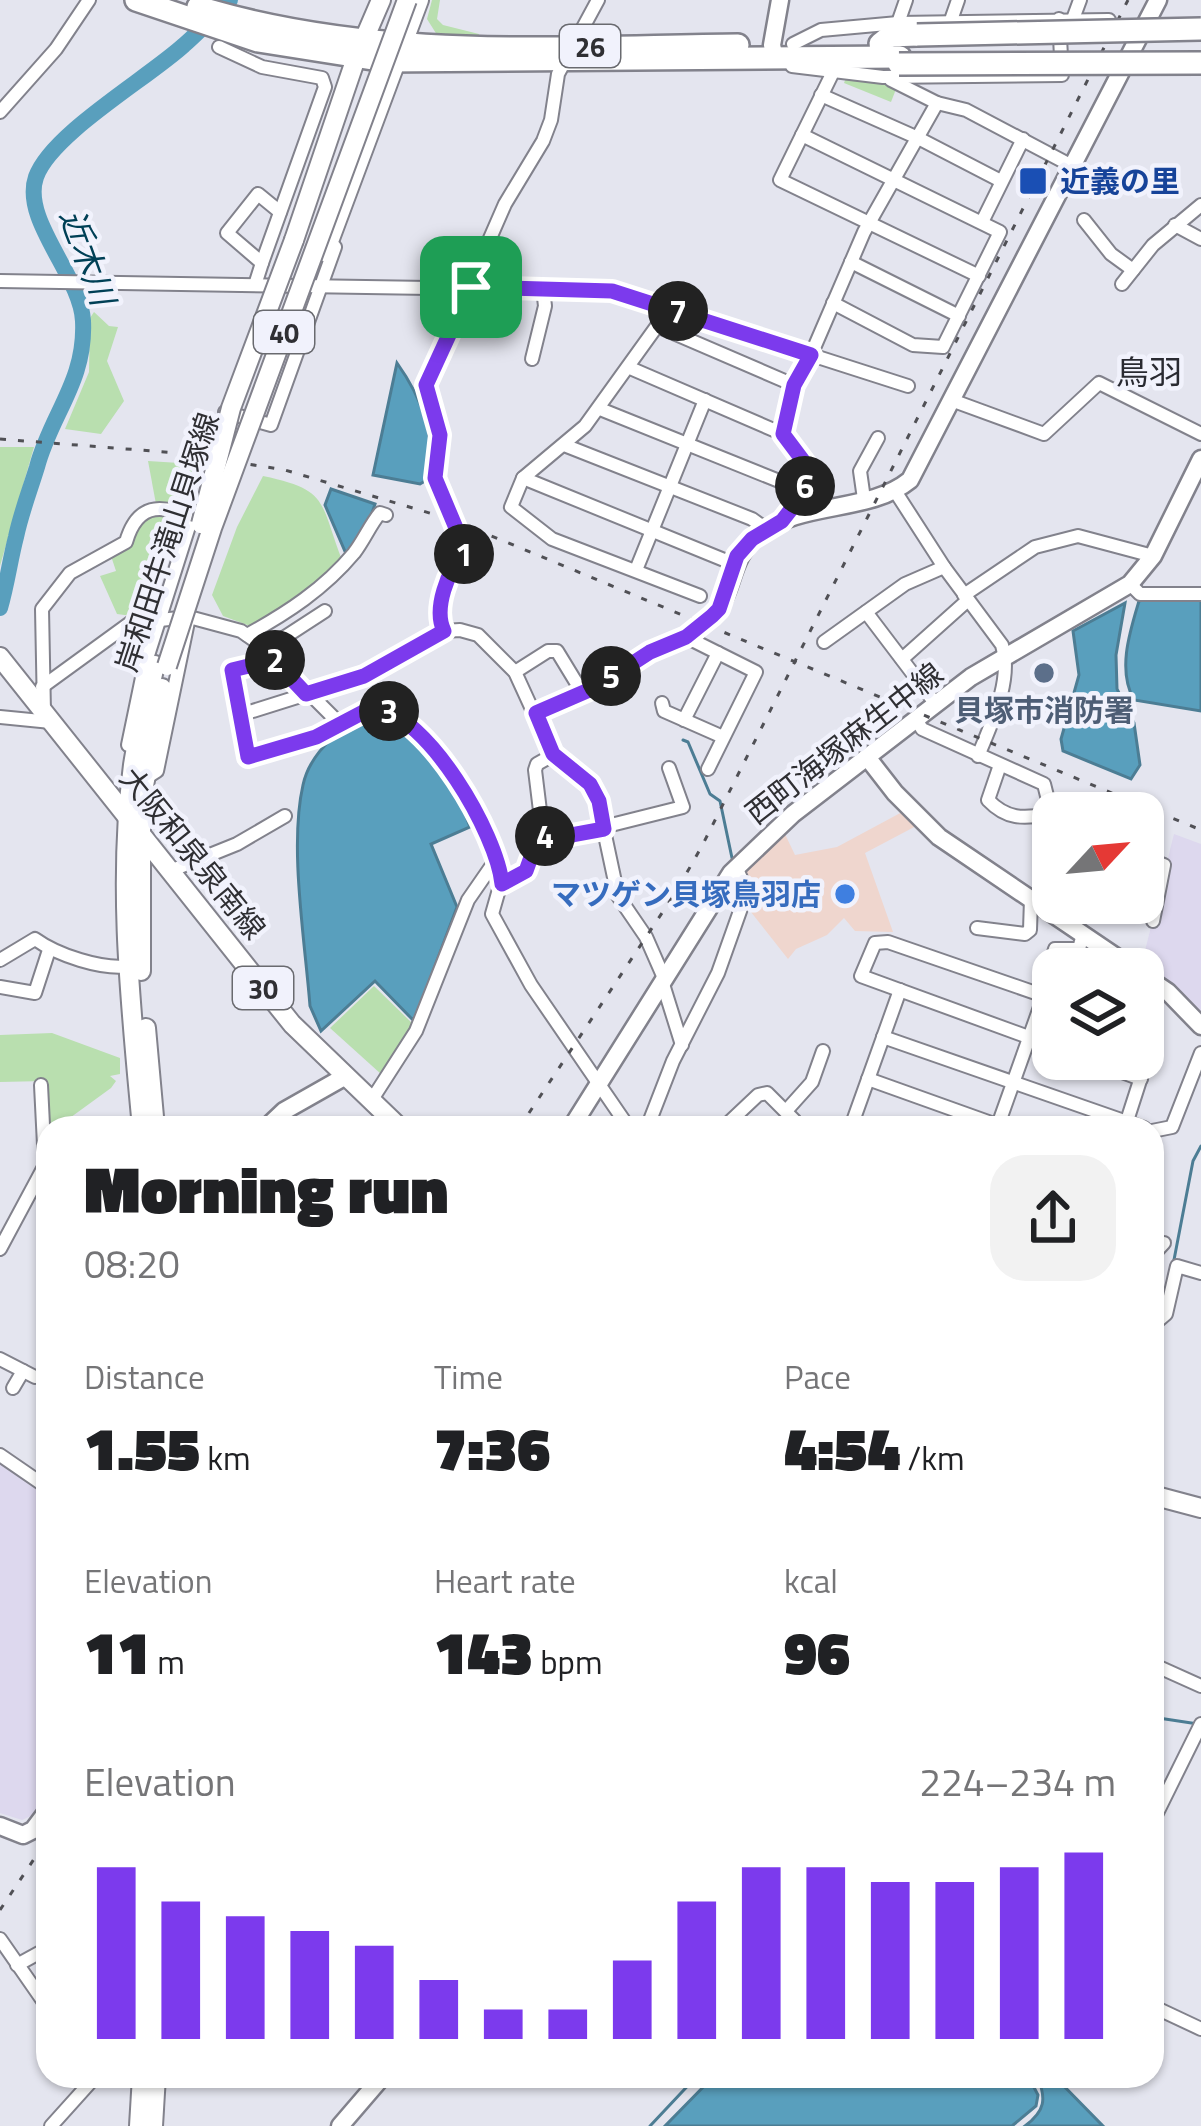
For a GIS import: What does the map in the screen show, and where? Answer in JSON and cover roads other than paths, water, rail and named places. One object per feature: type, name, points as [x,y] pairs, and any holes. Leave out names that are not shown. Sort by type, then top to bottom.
[{"type":"highway","name":"26","points":[[136,0],[179,7],[260,34],[359,51],[1201,53]]},
{"type":"highway","points":[[899,49],[1201,25]]},
{"type":"highway","name":"26","points":[[780,49],[837,64],[899,49],[1201,41]]},
{"type":"highway","points":[[899,49],[1201,63]]},
{"type":"main road","points":[[201,523],[232,408],[381,0]]},
{"type":"main road","name":"岸和田牛滝山貝塚線","points":[[141,1116],[125,898],[138,780],[161,665],[201,523],[394,0]]},
{"type":"main road","name":"岸和田牛滝山貝塚線","points":[[201,523],[406,0]]},
{"type":"main road","points":[[201,523],[226,509],[251,452],[418,0]]},
{"type":"main road","name":"大阪和泉泉南線","points":[[0,657],[292,1024],[387,1116]]},
{"type":"main road","name":"岸和田牛滝山貝塚線","points":[[134,826],[154,1116]]},
{"type":"main road","points":[[1164,1498],[1201,1508]]},
{"type":"main road","points":[[139,2126],[141,2088]]},
{"type":"main road","points":[[154,2126],[159,2088]]},
{"type":"street","points":[[0,112],[56,49],[89,0]]},
{"type":"street","points":[[444,631],[440,622],[451,568],[464,547],[435,478],[440,435],[426,385],[506,205],[543,141],[558,74],[598,0]]},
{"type":"street","points":[[780,0],[780,49]]},
{"type":"street","points":[[906,0],[899,49],[937,103],[966,110],[1074,166]]},
{"type":"street","points":[[950,23],[958,0]]},
{"type":"street","points":[[899,49],[1062,75],[1066,19],[1079,0]]},
{"type":"street","points":[[564,445],[774,525],[895,491],[910,480],[1158,0]]},
{"type":"street","points":[[899,49],[950,23],[1109,20]]},
{"type":"street","points":[[1146,20],[1201,25]]},
{"type":"street","points":[[218,47],[262,67],[322,79],[325,87],[262,263],[263,285]]},
{"type":"street","points":[[837,64],[780,180],[979,276]]},
{"type":"street","points":[[1120,74],[1201,73]]},
{"type":"street","points":[[820,95],[918,137],[1001,181]]},
{"type":"street","points":[[212,444],[263,285],[340,103]]},
{"type":"street","points":[[783,434],[794,385],[851,262],[937,103]]},
{"type":"street","points":[[223,412],[271,425],[365,168],[372,132]]},
{"type":"street","points":[[802,135],[1000,232],[943,347],[913,345],[832,303]]},
{"type":"street","points":[[982,222],[1022,139]]},
{"type":"street","points":[[262,263],[226,232],[258,194],[280,212]]},
{"type":"street","points":[[1122,284],[1175,225],[1201,205]]},
{"type":"street","points":[[1084,220],[1111,254],[1133,270]]},
{"type":"street","points":[[1175,225],[1201,239]]},
{"type":"street","points":[[851,262],[959,316]]},
{"type":"street","points":[[0,281],[612,291],[908,386]]},
{"type":"street","points":[[532,359],[544,306],[543,289]]},
{"type":"street","points":[[700,596],[552,539],[511,507],[523,478],[601,409],[657,326],[794,385]]},
{"type":"street","points":[[536,713],[686,637],[712,616],[719,609],[734,564],[752,539],[774,525],[804,491],[807,466],[783,434],[630,368]]},
{"type":"street","points":[[954,401],[1044,434],[1099,383],[1201,434]]},
{"type":"street","points":[[636,570],[705,400]]},
{"type":"street","points":[[601,409],[804,491]]},
{"type":"street","points":[[864,499],[860,471],[870,445]]},
{"type":"street","name":"西町海塚麻生中線","points":[[579,1116],[736,867],[767,836],[935,704],[1130,584],[1154,556],[1198,471]]},
{"type":"street","points":[[523,478],[734,564]]},
{"type":"street","points":[[895,491],[1002,646],[1005,657],[998,698],[978,756]]},
{"type":"street","points":[[1,717],[48,718],[42,687],[42,608],[70,573],[126,542],[132,520],[141,513],[180,511],[220,527],[189,617],[157,771],[138,780],[124,766],[128,742],[158,619],[201,523]]},
{"type":"street","points":[[247,635],[293,609],[328,581],[352,555],[374,519],[380,513],[386,515]]},
{"type":"street","points":[[902,659],[966,598],[1035,547],[1078,536],[1154,556]]},
{"type":"street","points":[[824,642],[905,584],[944,567]]},
{"type":"street","points":[[1130,584],[1141,594],[1201,594]]},
{"type":"street","points":[[325,611],[270,655],[232,670],[248,757],[316,737],[373,707],[400,717],[453,771],[502,884],[492,914],[508,949],[620,1116]]},
{"type":"street","points":[[866,612],[935,704]]},
{"type":"street","points":[[42,687],[130,623],[189,617],[247,635],[338,722]]},
{"type":"street","points":[[240,715],[364,676],[444,631],[478,635],[514,673],[553,754],[590,784],[599,801],[618,896],[646,937],[682,1045]]},
{"type":"street","points":[[686,637],[756,672],[708,769]]},
{"type":"street","points":[[514,673],[548,651],[556,651],[581,692]]},
{"type":"street","points":[[684,720],[718,653]]},
{"type":"street","points":[[662,703],[664,711],[723,737]]},
{"type":"street","points":[[916,719],[922,729],[1045,784],[1046,792]]},
{"type":"street","points":[[502,884],[526,871],[541,818],[535,770],[553,754]]},
{"type":"street","points":[[867,757],[939,837],[1032,900]]},
{"type":"street","points":[[1000,765],[988,800],[998,811],[1032,819]]},
{"type":"street","points":[[539,835],[555,838],[604,829],[683,807],[669,768]]},
{"type":"street","points":[[170,871],[237,844],[285,816]]},
{"type":"street","points":[[371,1102],[416,1031],[468,900],[495,862]]},
{"type":"street","points":[[652,1116],[718,974],[745,897],[746,887],[736,867]]},
{"type":"street","points":[[977,928],[1025,934],[1032,922]]},
{"type":"street","points":[[1068,924],[1103,948]]},
{"type":"street","points":[[1079,948],[1083,934]]},
{"type":"street","points":[[0,960],[35,939],[49,950],[106,968],[129,966]]},
{"type":"street","points":[[1032,992],[888,943],[875,943],[861,976],[1032,1038]]},
{"type":"street","points":[[0,987],[35,993],[49,950]]},
{"type":"street","points":[[1164,989],[1201,1026]]},
{"type":"street","points":[[855,1116],[900,990]]},
{"type":"street","points":[[1003,1116],[1032,1029]]},
{"type":"street","points":[[883,1036],[1102,1116]]},
{"type":"street","points":[[786,1111],[812,1082],[824,1051]]},
{"type":"street","points":[[1164,1128],[1172,1127],[1178,1118],[1201,1053]]},
{"type":"street","points":[[279,1116],[344,1077]]},
{"type":"street","points":[[868,1079],[970,1116]]},
{"type":"street","points":[[1128,1116],[1142,1080]]},
{"type":"street","points":[[41,1085],[43,1116]]},
{"type":"street","points":[[736,1116],[758,1095],[767,1093],[791,1116]]},
{"type":"street","points":[[0,1250],[36,1184]]},
{"type":"street","points":[[1164,1316],[1177,1266],[1201,1273]]},
{"type":"street","points":[[0,1359],[29,1374],[14,1388]]},
{"type":"street","points":[[0,1455],[36,1480]]},
{"type":"street","points":[[1164,1669],[1201,1686]]},
{"type":"street","points":[[1164,1798],[1201,1724]]},
{"type":"street","points":[[0,1826],[23,1835],[36,1826]]},
{"type":"street","points":[[0,1939],[36,1991]]},
{"type":"street","points":[[17,1965],[36,1955]]},
{"type":"street","points":[[1164,2012],[1201,2029]]},
{"type":"street","points":[[51,2126],[83,2088]]},
{"type":"street","points":[[340,2126],[367,2088]]},
{"type":"water","points":[[397,363],[420,403],[428,432],[430,478],[420,484],[373,475]]},
{"type":"water","points":[[331,489],[375,504],[367,528],[347,556],[325,505]]},
{"type":"water","points":[[1201,597],[1201,711],[1134,700],[1129,688],[1127,650],[1139,601]]},
{"type":"water","points":[[1125,603],[1116,655],[1117,689],[1134,723],[1140,765],[1131,779],[1063,751],[1061,739],[1079,675],[1073,631]]},
{"type":"water","points":[[380,713],[423,747],[464,811],[470,827],[431,844],[457,907],[416,1017],[412,1019],[375,981],[321,1031],[310,1006],[299,894],[297,836],[303,785],[313,761],[332,738]]},
{"type":"water","points":[[702,2088],[1034,2088],[1038,2095],[1036,2106],[1012,2126],[665,2126]]},
{"type":"water","points":[[1066,2088],[1103,2126],[1025,2126],[1037,2115],[1042,2091]]},
{"type":"waterway","name":"近木川","points":[[0,608],[23,510],[73,380],[82,342],[80,304],[37,211],[36,177],[60,143],[184,45],[230,0]]},
{"type":"waterway","points":[[683,740],[710,794],[720,801],[732,858]]},
{"type":"waterway","points":[[1173,1265],[1193,1161],[1201,1146]]},
{"type":"waterway","points":[[1164,1719],[1198,1724]]},
{"type":"waterway","points":[[650,2126],[686,2088]]},
{"type":"railway","points":[[527,1116],[703,844],[1128,0]]},
{"type":"railway","points":[[0,439],[178,453],[285,470],[453,520],[1201,830]]},
{"type":"railway","points":[[0,1910],[36,1856]]},
{"type":"place","name":"近義の里","points":[[1033,181]]},
{"type":"place","name":"貝塚市消防署","points":[[1044,673]]},
{"type":"place","name":"マツゲン貝塚鳥羽店","points":[[845,894]]},
{"type":"district","name":"鳥羽","points":[[1149,372]]}]
